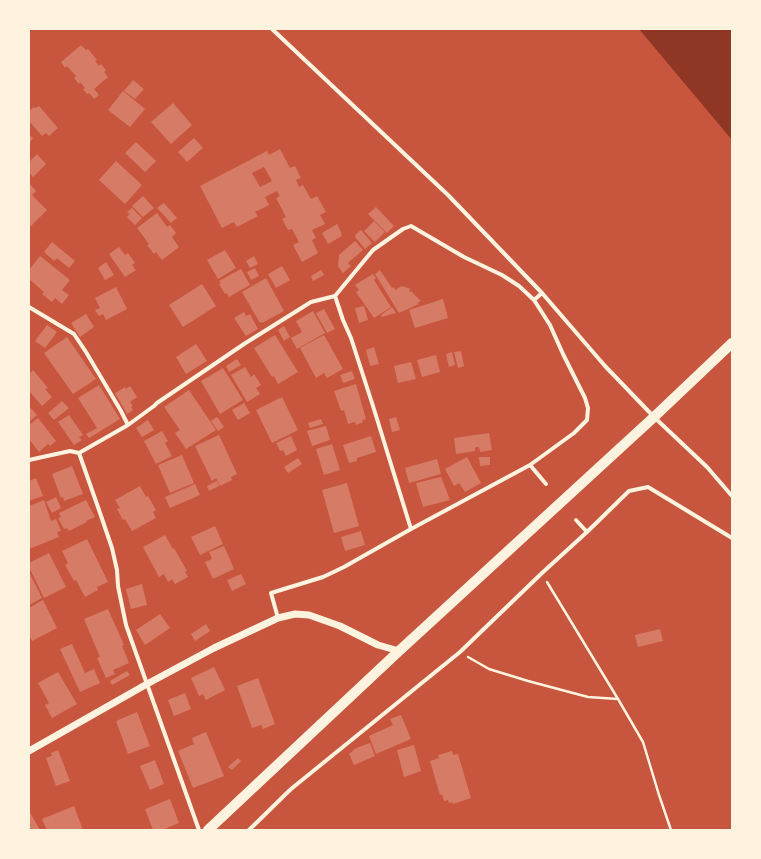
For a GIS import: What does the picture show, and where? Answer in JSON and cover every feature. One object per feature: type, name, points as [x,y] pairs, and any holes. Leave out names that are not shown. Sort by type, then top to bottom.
[{"type":"main road","points":[[208,830],[399,650],[654,417],[732,343]]},
{"type":"street","points":[[272,29],[448,195],[542,293],[605,366],[654,417],[707,468],[732,496]]},
{"type":"street","points":[[29,460],[70,451],[79,453],[128,425],[157,403],[311,302],[335,296],[373,250],[403,230],[412,226],[464,257],[502,275],[519,286],[534,300],[550,325],[585,398],[588,408],[587,420],[574,433],[530,465],[410,528],[337,571],[323,577],[271,593],[278,618]]},
{"type":"street","points":[[534,300],[542,293]]},
{"type":"street","points":[[335,296],[373,406],[410,528]]},
{"type":"street","points":[[29,307],[74,334],[128,425]]},
{"type":"street","points":[[79,453],[112,548],[126,625],[199,830]]},
{"type":"street","points":[[530,465],[546,484]]},
{"type":"street","points":[[249,830],[291,790],[460,652],[629,491],[648,487],[732,538]]},
{"type":"street","points":[[576,520],[586,532]]},
{"type":"street","points":[[29,751],[214,648],[278,618],[296,614],[310,615],[340,626],[378,645],[399,650]]},
{"type":"path","points":[[542,573],[644,742],[671,830]]},
{"type":"path","points":[[460,652],[489,669],[528,681],[588,697],[618,699]]},
{"type":"shaded area","points":[[639,29],[732,29],[732,140]]},
{"type":"building","points":[[81,45],[86,50],[88,49],[97,60],[95,61],[99,66],[101,64],[106,70],[104,72],[108,77],[94,89],[99,95],[94,99],[89,93],[87,94],[83,89],[85,88],[74,78],[76,76],[67,66],[65,68],[61,62]]},
{"type":"building","points":[[133,80],[144,89],[135,99],[124,91]]},
{"type":"building","points":[[123,91],[145,109],[130,127],[108,110]]},
{"type":"building","points":[[173,103],[192,125],[171,144],[151,122]]},
{"type":"building","points":[[39,106],[58,128],[49,136],[46,133],[42,136],[29,121],[29,111],[34,107]]},
{"type":"building","points":[[29,135],[33,138],[29,144]]},
{"type":"building","points":[[194,138],[203,148],[187,162],[178,152]]},
{"type":"building","points":[[136,142],[156,161],[145,172],[125,153]]},
{"type":"building","points":[[280,149],[290,168],[295,166],[301,178],[296,180],[299,187],[303,185],[311,199],[317,196],[326,212],[320,215],[325,224],[312,230],[316,238],[312,240],[318,253],[302,262],[293,245],[299,242],[292,229],[288,230],[282,219],[286,217],[276,198],[280,196],[277,191],[265,197],[269,205],[255,212],[258,216],[237,227],[234,222],[222,228],[200,186],[267,151],[269,155]],"holes":[[[264,167],[272,181],[260,187],[252,173]]]},
{"type":"building","points":[[37,154],[46,164],[33,177],[29,172],[29,162]]},
{"type":"building","points":[[116,161],[142,185],[125,204],[99,180]]},
{"type":"building","points":[[29,183],[36,191],[32,195],[47,210],[29,228]]},
{"type":"building","points":[[143,196],[154,208],[143,217],[132,206]]},
{"type":"building","points":[[164,203],[177,218],[171,223],[157,208]]},
{"type":"building","points":[[376,207],[394,226],[387,233],[368,214]]},
{"type":"building","points":[[132,208],[142,218],[135,225],[127,217],[130,214],[127,212]]},
{"type":"building","points":[[157,213],[167,227],[170,225],[176,233],[172,237],[179,247],[162,260],[156,252],[154,254],[147,245],[149,244],[137,228]]},
{"type":"building","points":[[374,221],[385,232],[375,242],[364,231]]},
{"type":"building","points":[[337,224],[342,236],[328,244],[322,233]]},
{"type":"building","points":[[361,230],[372,243],[365,249],[355,237],[355,235]]},
{"type":"building","points":[[355,241],[363,250],[348,263],[351,266],[343,273],[338,266],[339,255]]},
{"type":"building","points":[[52,242],[75,261],[69,268],[57,258],[54,261],[44,252]]},
{"type":"building","points":[[119,247],[125,255],[128,253],[135,263],[132,265],[136,270],[125,277],[109,254]]},
{"type":"building","points":[[225,250],[236,268],[218,279],[207,260]]},
{"type":"building","points":[[40,256],[70,280],[62,290],[69,295],[62,304],[55,298],[52,302],[42,294],[44,292],[29,279],[29,270]]},
{"type":"building","points":[[254,256],[258,264],[250,268],[246,261]]},
{"type":"building","points":[[106,262],[114,275],[105,280],[98,268]]},
{"type":"building","points":[[282,266],[290,280],[276,288],[268,274]]},
{"type":"building","points":[[255,268],[259,276],[251,280],[247,272]]},
{"type":"building","points":[[241,269],[250,285],[229,297],[227,293],[225,294],[219,284],[221,283],[219,281]]},
{"type":"building","points":[[321,270],[324,275],[313,281],[311,276]]},
{"type":"building","points":[[380,270],[395,290],[402,286],[411,289],[409,290],[410,292],[411,291],[421,301],[417,303],[419,304],[399,313],[375,274]]},
{"type":"building","points":[[373,274],[376,278],[374,280],[391,307],[374,318],[356,292],[359,290],[355,285]]},
{"type":"building","points":[[266,278],[284,311],[260,323],[242,292]]},
{"type":"building","points":[[202,284],[216,306],[183,327],[169,305]]},
{"type":"building","points":[[116,287],[127,309],[106,320],[103,314],[99,316],[95,310],[100,308],[95,298]]},
{"type":"building","points":[[443,299],[448,318],[415,328],[409,310]]},
{"type":"building","points":[[364,306],[368,320],[359,323],[355,308]]},
{"type":"building","points":[[392,307],[396,313],[382,317],[381,315]]},
{"type":"building","points":[[324,309],[335,329],[327,333],[316,313]]},
{"type":"building","points":[[313,311],[325,333],[297,349],[291,338],[302,332],[296,321]]},
{"type":"building","points":[[244,312],[246,316],[250,314],[258,329],[246,336],[234,318]]},
{"type":"building","points":[[86,314],[94,327],[80,337],[71,323]]},
{"type":"building","points":[[47,325],[57,332],[45,348],[35,341]]},
{"type":"building","points":[[284,326],[290,337],[284,341],[278,330]]},
{"type":"building","points":[[275,335],[298,372],[278,384],[254,348]]},
{"type":"building","points":[[324,335],[343,369],[327,378],[324,373],[316,378],[300,348]]},
{"type":"building","points":[[67,337],[96,379],[73,394],[44,353]]},
{"type":"building","points":[[196,344],[207,361],[186,374],[176,357]]},
{"type":"building","points":[[374,347],[379,364],[370,366],[366,350]]},
{"type":"building","points":[[461,351],[464,366],[458,368],[454,352]]},
{"type":"building","points":[[452,352],[455,365],[449,367],[446,354]]},
{"type":"building","points":[[436,355],[440,372],[422,377],[417,360]]},
{"type":"building","points":[[237,359],[241,365],[229,372],[226,366]]},
{"type":"building","points":[[411,362],[416,379],[398,383],[394,366]]},
{"type":"building","points":[[245,367],[251,377],[254,374],[261,385],[256,388],[260,394],[247,402],[231,375]]},
{"type":"building","points":[[223,368],[243,400],[220,414],[201,381]]},
{"type":"building","points":[[33,370],[48,388],[45,389],[52,397],[42,406],[29,391],[29,374]]},
{"type":"building","points":[[352,371],[355,379],[343,383],[340,375]]},
{"type":"building","points":[[356,384],[366,419],[362,420],[363,422],[356,425],[355,422],[348,424],[344,410],[341,411],[334,391]]},
{"type":"building","points":[[99,385],[120,419],[89,438],[86,434],[97,428],[78,398]]},
{"type":"building","points":[[130,386],[137,397],[130,402],[133,406],[131,407],[133,410],[127,414],[115,393],[125,387],[126,389]]},
{"type":"building","points":[[189,390],[216,430],[186,449],[175,433],[180,430],[164,407]]},
{"type":"building","points":[[282,397],[298,430],[272,443],[256,410]]},
{"type":"building","points":[[62,401],[69,408],[54,420],[48,413]]},
{"type":"building","points":[[244,403],[250,413],[238,420],[232,410]]},
{"type":"building","points":[[29,406],[37,415],[29,422]]},
{"type":"building","points":[[69,415],[83,435],[79,437],[82,440],[74,445],[58,422]]},
{"type":"building","points":[[217,417],[224,427],[218,431],[211,421]]},
{"type":"building","points":[[396,417],[400,430],[392,432],[389,419]]},
{"type":"building","points":[[38,418],[56,441],[50,446],[48,444],[39,452],[29,439],[29,425]]},
{"type":"building","points":[[321,419],[323,424],[310,428],[308,423]]},
{"type":"building","points":[[148,420],[154,430],[142,437],[136,428]]},
{"type":"building","points":[[326,426],[330,440],[312,446],[307,431]]},
{"type":"building","points":[[162,431],[168,441],[165,443],[172,456],[156,464],[144,441]]},
{"type":"building","points":[[489,433],[492,450],[480,452],[479,447],[475,447],[475,451],[456,454],[454,438]]},
{"type":"building","points":[[219,435],[237,474],[231,477],[232,480],[220,486],[216,478],[212,481],[195,446]]},
{"type":"building","points":[[291,436],[297,450],[286,456],[283,450],[280,451],[276,443]]},
{"type":"building","points":[[371,436],[376,452],[357,458],[357,461],[349,463],[343,445]]},
{"type":"building","points":[[332,444],[340,470],[324,475],[316,449]]},
{"type":"building","points":[[182,455],[194,483],[170,493],[158,465]]},
{"type":"building","points":[[467,457],[481,483],[465,492],[459,483],[454,486],[445,469]]},
{"type":"building","points":[[479,457],[490,457],[490,465],[480,466]]},
{"type":"building","points":[[298,458],[302,464],[288,473],[284,467]]},
{"type":"building","points":[[437,459],[441,474],[409,483],[405,468]]},
{"type":"building","points":[[72,466],[83,494],[64,501],[63,497],[61,498],[52,474]]},
{"type":"building","points":[[441,477],[450,500],[423,507],[416,483]]},
{"type":"building","points":[[36,478],[43,496],[29,501],[29,481]]},
{"type":"building","points":[[217,481],[219,486],[209,491],[207,486]]},
{"type":"building","points":[[347,483],[359,526],[334,533],[322,490]]},
{"type":"building","points":[[195,484],[200,495],[170,508],[165,497]]},
{"type":"building","points":[[140,486],[156,510],[153,512],[156,518],[132,531],[125,519],[123,520],[117,509],[120,508],[115,500]]},
{"type":"building","points":[[56,497],[61,508],[52,513],[46,502]]},
{"type":"building","points":[[44,500],[51,521],[56,519],[61,531],[57,532],[59,537],[29,549],[29,506]]},
{"type":"building","points":[[86,500],[95,517],[69,531],[67,528],[64,529],[58,518],[61,517],[59,513]]},
{"type":"building","points":[[215,526],[223,544],[200,555],[191,537]]},
{"type":"building","points":[[361,531],[365,545],[345,551],[341,537]]},
{"type":"building","points":[[165,535],[187,571],[185,572],[188,577],[175,584],[172,579],[168,582],[164,574],[159,577],[143,547]]},
{"type":"building","points":[[87,539],[108,582],[97,587],[98,590],[85,597],[76,580],[74,581],[65,565],[68,563],[62,551]]},
{"type":"building","points":[[224,546],[234,569],[213,579],[205,562],[212,559],[209,552]]},
{"type":"building","points":[[49,553],[66,587],[44,598],[29,567],[29,563]]},
{"type":"building","points":[[29,572],[42,598],[29,605]]},
{"type":"building","points":[[241,574],[246,584],[232,591],[227,580]]},
{"type":"building","points":[[142,584],[147,605],[131,609],[126,589]]},
{"type":"building","points":[[43,600],[57,628],[32,641],[29,635],[29,608]]},
{"type":"building","points":[[108,609],[124,645],[122,646],[129,663],[113,670],[115,674],[106,678],[97,658],[100,657],[84,619]]},
{"type":"building","points":[[160,614],[170,628],[145,645],[136,630]]},
{"type":"building","points":[[206,624],[210,631],[195,641],[191,634]]},
{"type":"building","points":[[660,629],[663,641],[638,647],[635,635]]},
{"type":"building","points":[[72,644],[85,673],[94,669],[100,683],[80,692],[60,649]]},
{"type":"building","points":[[214,667],[225,690],[206,700],[203,694],[199,696],[191,678]]},
{"type":"building","points":[[127,671],[130,675],[112,685],[110,681]]},
{"type":"building","points":[[58,672],[77,704],[52,718],[45,705],[49,703],[38,683]]},
{"type":"building","points":[[258,678],[275,724],[263,729],[261,725],[252,728],[237,686]]},
{"type":"building","points":[[185,693],[191,709],[174,716],[168,700]]},
{"type":"building","points":[[137,712],[150,746],[128,754],[116,721]]},
{"type":"building","points":[[401,715],[411,739],[376,754],[369,736],[393,725],[390,719]]},
{"type":"building","points":[[206,732],[224,776],[193,788],[178,751],[194,744],[192,738]]},
{"type":"building","points":[[370,743],[375,756],[354,765],[349,754],[356,748]]},
{"type":"building","points":[[414,745],[421,771],[404,777],[397,750]]},
{"type":"building","points":[[58,750],[70,781],[56,786],[46,758],[52,756],[51,753]]},
{"type":"building","points":[[452,751],[453,755],[458,754],[471,798],[453,804],[452,802],[449,803],[448,800],[444,801],[442,794],[440,795],[430,761],[439,758],[438,755]]},
{"type":"building","points":[[238,758],[241,761],[232,770],[228,767]]},
{"type":"building","points":[[155,760],[164,784],[150,790],[140,766]]},
{"type":"building","points":[[170,799],[179,823],[162,830],[153,830],[145,809]]},
{"type":"building","points":[[74,806],[83,830],[47,830],[42,819]]},
{"type":"building","points":[[29,811],[40,830],[29,830]]}]
